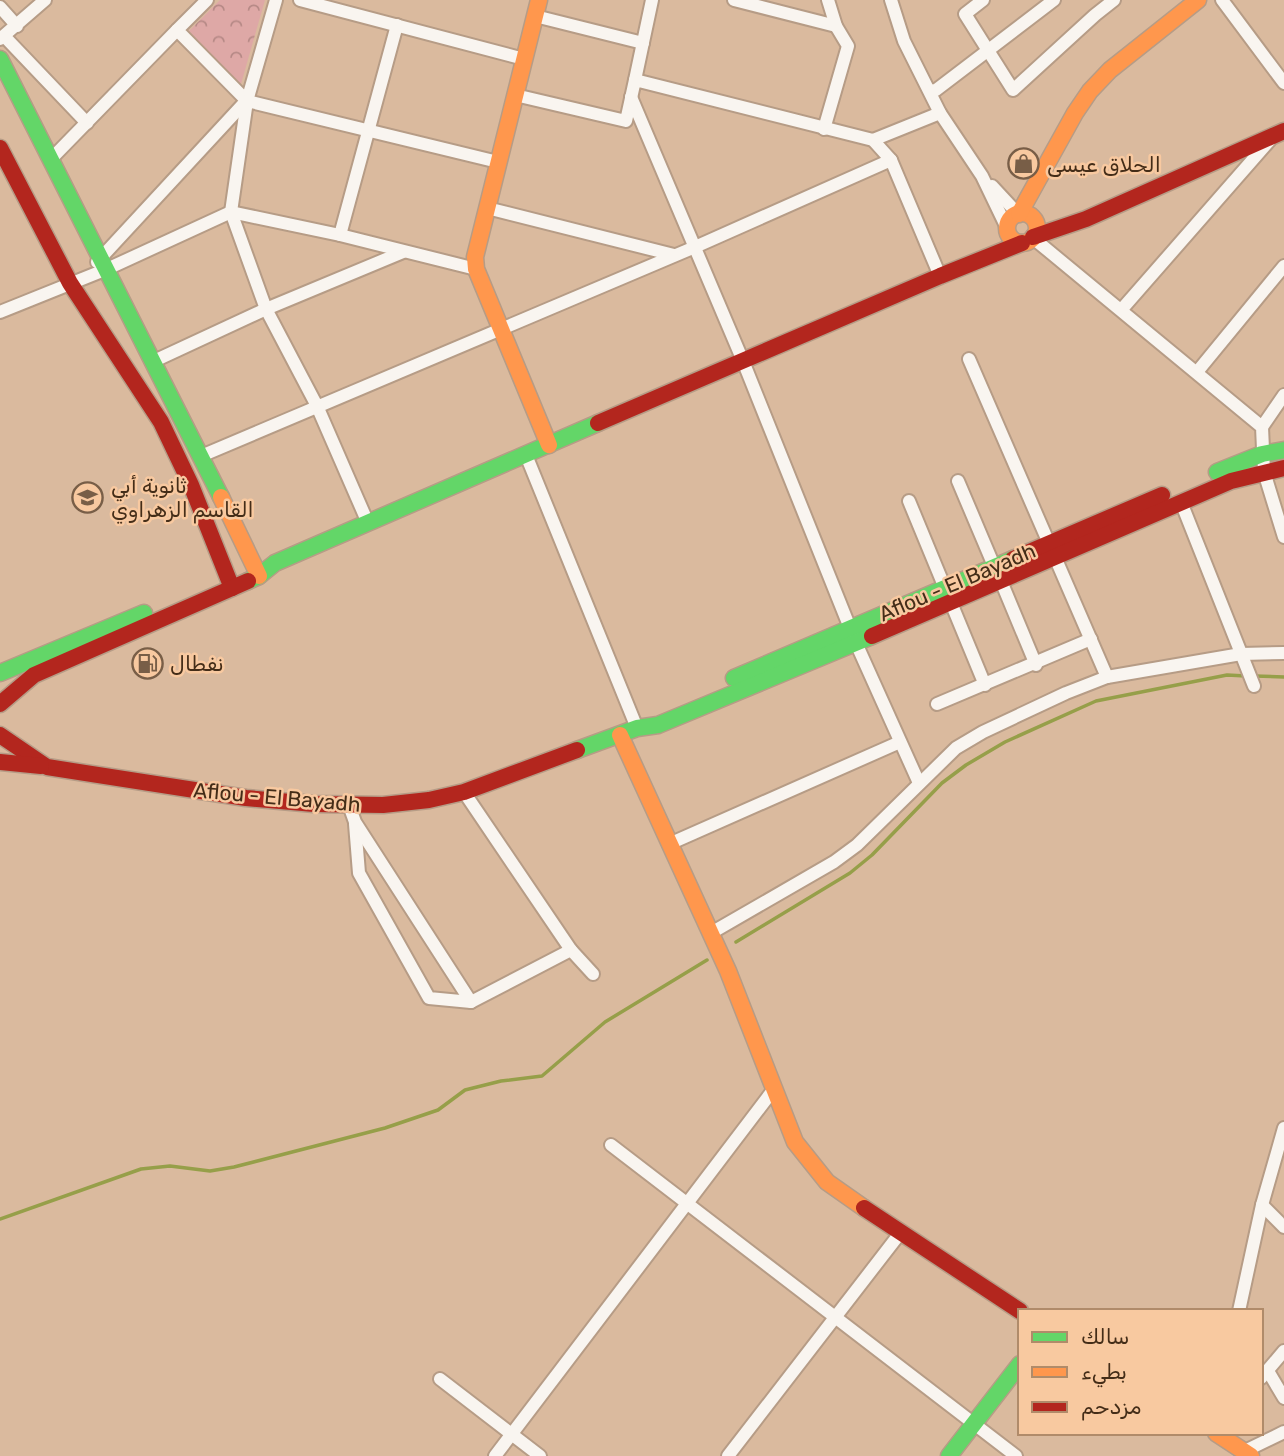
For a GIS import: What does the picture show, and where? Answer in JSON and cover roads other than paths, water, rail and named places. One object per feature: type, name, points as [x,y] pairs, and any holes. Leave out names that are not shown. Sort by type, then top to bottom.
[{"type":"street","points":[[45,0],[2,37],[88,123]]},
{"type":"street","points":[[52,158],[207,0]]},
{"type":"street","points":[[276,0],[247,100],[231,212],[266,309],[317,406],[368,523]]},
{"type":"street","points":[[300,0],[524,59]]},
{"type":"street","points":[[539,0],[475,257],[476,269],[548,445]]},
{"type":"street","points":[[515,95],[626,121],[652,0]]},
{"type":"street","points":[[734,0],[836,26]]},
{"type":"street","points":[[824,129],[848,46],[836,26],[828,0]]},
{"type":"street","points":[[891,0],[904,41],[940,113],[982,176],[1010,238],[1029,239],[1122,309],[1262,427]]},
{"type":"street","points":[[983,0],[971,4],[965,14],[1013,90],[1114,0]]},
{"type":"street","points":[[930,92],[1054,0]]},
{"type":"street","points":[[1095,15],[1096,0]]},
{"type":"street","points":[[1025,215],[1034,187],[1090,91],[1110,70],[1198,0]]},
{"type":"street","points":[[1222,0],[1284,83]]},
{"type":"street","points":[[0,6],[17,26]]},
{"type":"street","points":[[535,16],[643,43]]},
{"type":"street","points":[[340,235],[397,25]]},
{"type":"street","points":[[177,30],[247,100],[498,162]]},
{"type":"street","points":[[0,59],[154,361],[256,571]]},
{"type":"street","points":[[635,80],[873,140],[940,113]]},
{"type":"street","points":[[631,97],[743,361],[853,635],[919,783]]},
{"type":"street","points":[[104,263],[247,100]]},
{"type":"street","points":[[0,704],[34,675],[256,571],[940,276],[1086,219],[1280,133]]},
{"type":"street","points":[[1122,309],[1280,133]]},
{"type":"street","points":[[873,140],[891,160],[940,276]]},
{"type":"street","points":[[0,148],[75,281],[161,422],[191,485],[230,583]]},
{"type":"street","points":[[201,456],[695,247],[891,160]]},
{"type":"street","points":[[982,176],[1036,225],[1029,239]]},
{"type":"street","points":[[487,208],[674,255]]},
{"type":"street","points":[[0,312],[75,281],[104,263],[231,212],[340,235],[476,269]]},
{"type":"street","points":[[964,267],[1007,229],[1009,221],[1025,215],[1050,223],[1086,219]]},
{"type":"street","points":[[154,361],[266,309],[404,251]]},
{"type":"street","points":[[1197,372],[1284,266]]},
{"type":"street","points":[[969,359],[1107,677]]},
{"type":"street","points":[[1284,395],[1262,427],[1264,472],[1284,537]]},
{"type":"street","name":"Aflou - El Bayadh","points":[[0,735],[47,767],[246,798],[349,805],[383,805],[429,800],[464,792],[637,728],[658,725],[853,635],[1051,550],[1262,454],[1284,450]]},
{"type":"street","points":[[526,455],[637,728]]},
{"type":"street","name":"Aflou - El Bayadh","points":[[1051,550],[1231,481],[1284,468]]},
{"type":"street","points":[[958,481],[1036,664]]},
{"type":"street","points":[[909,501],[985,685]]},
{"type":"street","points":[[1181,502],[1254,686]]},
{"type":"street","points":[[0,673],[230,583]]},
{"type":"street","points":[[937,704],[1091,639]]},
{"type":"street","points":[[711,933],[834,862],[857,845],[956,748],[984,732],[1066,693],[1107,677],[1284,653]]},
{"type":"street","points":[[620,735],[728,971],[795,1142],[818,1172],[848,1198],[1018,1310]]},
{"type":"street","points":[[669,844],[900,742]]},
{"type":"street","points":[[0,762],[47,767]]},
{"type":"street","points":[[464,792],[571,950],[593,974]]},
{"type":"street","points":[[349,805],[355,822],[471,1002]]},
{"type":"street","points":[[355,822],[359,873],[429,998],[471,1002],[571,950]]},
{"type":"street","points":[[495,1456],[686,1202],[775,1089]]},
{"type":"street","points":[[1239,1309],[1262,1205],[1284,1128]]},
{"type":"street","points":[[611,1145],[1016,1456]]},
{"type":"street","points":[[1262,1205],[1284,1227]]},
{"type":"street","points":[[728,1456],[901,1232]]},
{"type":"street","points":[[1284,1351],[1265,1374],[1284,1398]]},
{"type":"street","points":[[965,1456],[979,1427],[1018,1367]]},
{"type":"street","points":[[440,1379],[540,1456]]},
{"type":"street","points":[[949,1456],[1018,1387]]},
{"type":"street","points":[[1219,1435],[1248,1454],[1284,1432]]},
{"type":"waterway","points":[[736,942],[850,873],[872,855],[942,783],[1005,742],[1096,701],[1227,675],[1246,676]]},
{"type":"waterway","points":[[1254,676],[1284,677]]},
{"type":"waterway","points":[[0,1219],[141,1169],[170,1166],[210,1171],[234,1167],[385,1128],[438,1110],[465,1090],[501,1081],[542,1076],[605,1022],[707,960]]},
{"type":"place","name":"الحلاق عيسى","points":[[1024,164]]},
{"type":"place","name":"ثانوية أبي القاسم الزهراوي","points":[[88,497]]},
{"type":"place","name":"نفطال","points":[[147,663]]}]
